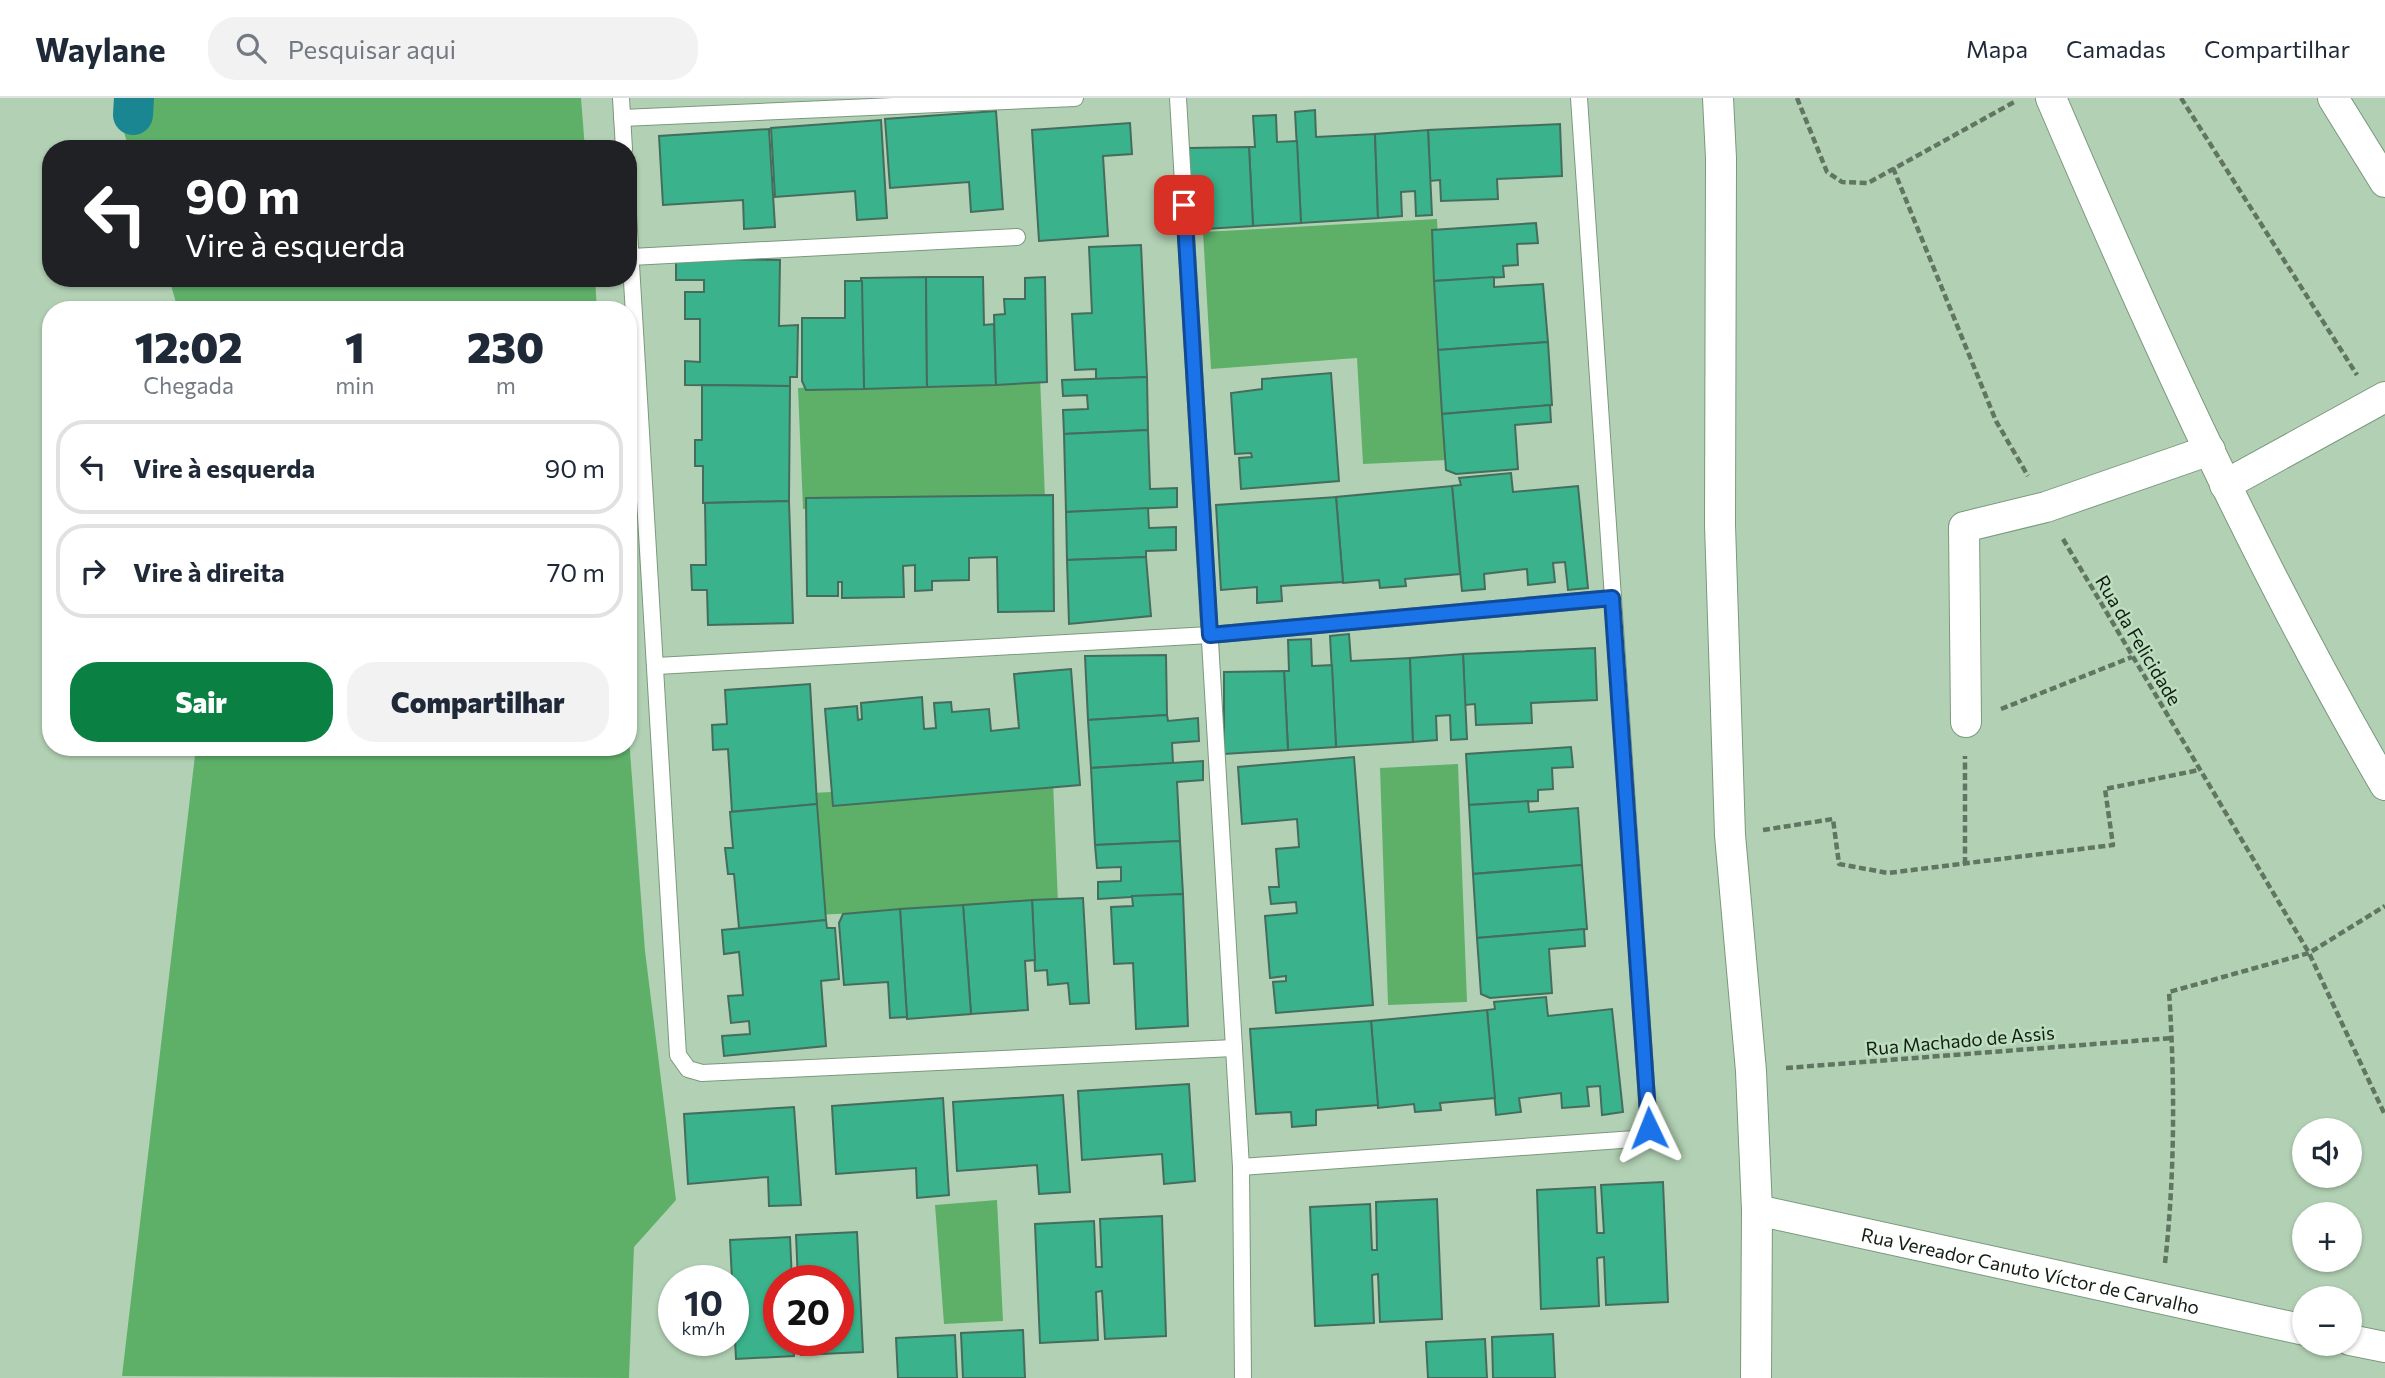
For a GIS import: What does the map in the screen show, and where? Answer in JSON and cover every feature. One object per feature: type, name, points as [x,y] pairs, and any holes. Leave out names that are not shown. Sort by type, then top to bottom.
[{"type":"street","points":[[1718,98],[1721,158],[1720,525],[1730,835],[1751,1071],[1757,1210],[1756,1378]]},
{"type":"street","points":[[2051,98],[2108,231],[2225,485],[2331,692],[2385,785]]},
{"type":"street","points":[[2333,98],[2385,182]]},
{"type":"street","points":[[2225,485],[2382,406]]},
{"type":"street","points":[[1966,722],[1964,527],[2046,508],[2210,450]]},
{"type":"street","name":"Rua Vereador Canuto Víctor de Carvalho","points":[[1757,1210],[2292,1327]]},
{"type":"street","points":[[2362,1343],[2385,1348]]},
{"type":"lane","points":[[621,98],[623,140]]},
{"type":"lane","points":[[622,118],[1075,98]]},
{"type":"lane","points":[[1178,98],[1241,1167],[1243,1378]]},
{"type":"lane","points":[[1241,1167],[1635,1139],[1645,1133],[1650,1122],[1579,98]]},
{"type":"lane","points":[[637,257],[1017,237]]},
{"type":"lane","points":[[637,351],[678,1055],[688,1069],[702,1073],[1234,1048]]},
{"type":"lane","points":[[657,666],[1210,635],[1612,598]]},
{"type":"path","points":[[1797,98],[1828,172],[1842,182],[1868,183],[2023,98]]},
{"type":"path","points":[[2181,98],[2382,406]]},
{"type":"path","name":"Rua da Felicidade","points":[[1893,168],[1996,421],[2132,657],[2309,953],[2385,1115]]},
{"type":"path","points":[[1965,864],[1966,722],[2132,657]]},
{"type":"path","points":[[1730,835],[1833,819],[1839,864],[1888,873],[2113,845],[2105,789],[2199,769]]},
{"type":"path","points":[[2161,1299],[2169,1225],[2172,1038],[2169,992],[2309,953],[2385,906]]},
{"type":"path","name":"Rua Machado de Assis","points":[[1751,1071],[2172,1038]]},
{"type":"green space","points":[[114,98],[581,98],[584,140],[126,140]]},
{"type":"green space","points":[[1437,219],[1448,460],[1363,464],[1357,358],[1211,369],[1203,232]]},
{"type":"green space","points":[[172,287],[596,287],[596,301],[175,301]]},
{"type":"green space","points":[[1040,376],[1045,498],[803,509],[798,388]]},
{"type":"green space","points":[[195,756],[630,756],[645,951],[676,1200],[634,1247],[629,1378],[122,1376]]},
{"type":"green space","points":[[1458,764],[1467,1002],[1388,1005],[1380,768]]},
{"type":"green space","points":[[1053,781],[1058,903],[816,915],[811,793]]},
{"type":"green space","points":[[997,1200],[1003,1321],[944,1324],[935,1205]]},
{"type":"building","points":[[1315,110],[1316,137],[1375,134],[1378,218],[1301,223],[1295,112]]},
{"type":"building","points":[[996,111],[1003,209],[971,212],[969,182],[890,188],[885,119]]},
{"type":"building","points":[[1276,115],[1277,142],[1297,141],[1301,223],[1253,226],[1249,147],[1255,147],[1253,116]]},
{"type":"building","points":[[881,120],[887,218],[857,220],[855,191],[775,197],[771,128]]},
{"type":"building","points":[[1130,123],[1132,154],[1103,156],[1108,236],[1039,241],[1032,130]]},
{"type":"building","points":[[1560,124],[1562,176],[1497,179],[1498,199],[1441,201],[1440,180],[1430,181],[1428,130]]},
{"type":"building","points":[[769,129],[775,227],[744,229],[743,200],[663,205],[659,136]]},
{"type":"building","points":[[1428,130],[1432,215],[1416,216],[1415,191],[1401,192],[1402,216],[1378,218],[1375,134]]},
{"type":"building","points":[[1249,147],[1253,226],[1189,230],[1189,148]]},
{"type":"building","points":[[1536,223],[1538,243],[1517,244],[1518,265],[1503,266],[1504,277],[1434,281],[1432,230]]},
{"type":"building","points":[[1141,245],[1147,377],[1096,379],[1096,369],[1075,370],[1072,314],[1092,313],[1089,247]]},
{"type":"building","points":[[676,259],[780,260],[779,326],[798,325],[797,377],[790,377],[790,386],[685,385],[685,361],[700,362],[700,319],[685,319],[685,292],[704,292],[704,280],[676,280]]},
{"type":"building","points":[[926,277],[927,387],[864,389],[861,278]]},
{"type":"building","points":[[926,277],[983,277],[984,325],[994,324],[996,385],[927,387]]},
{"type":"building","points":[[1045,277],[1047,382],[996,385],[994,315],[1005,314],[1004,299],[1025,299],[1025,278]]},
{"type":"building","points":[[1494,277],[1494,287],[1543,284],[1548,342],[1438,350],[1434,281]]},
{"type":"building","points":[[845,281],[862,281],[864,389],[806,390],[802,381],[802,318],[845,318]]},
{"type":"building","points":[[1548,342],[1552,405],[1442,414],[1438,350]]},
{"type":"building","points":[[1331,373],[1339,481],[1241,489],[1239,458],[1252,457],[1251,453],[1235,454],[1231,393],[1262,389],[1262,379]]},
{"type":"building","points":[[1147,377],[1148,430],[1064,434],[1063,410],[1088,409],[1087,395],[1063,396],[1062,380]]},
{"type":"building","points":[[702,385],[790,386],[789,501],[703,503],[703,466],[695,466],[695,440],[702,440]]},
{"type":"building","points":[[1550,405],[1551,422],[1515,425],[1518,469],[1456,474],[1446,470],[1442,414]]},
{"type":"building","points":[[1148,430],[1150,489],[1177,488],[1177,507],[1066,512],[1064,434]]},
{"type":"building","points":[[1511,473],[1513,492],[1578,486],[1588,588],[1568,590],[1565,562],[1553,563],[1555,582],[1528,585],[1527,569],[1484,574],[1485,589],[1462,591],[1452,486],[1461,485],[1459,478]]},
{"type":"building","points":[[1452,486],[1460,574],[1405,579],[1406,586],[1380,588],[1379,580],[1343,583],[1336,497]]},
{"type":"building","points":[[1053,495],[1054,611],[998,612],[997,557],[969,558],[969,580],[932,581],[932,590],[915,591],[915,565],[903,566],[904,597],[842,598],[842,582],[838,582],[838,596],[807,596],[806,498]]},
{"type":"building","points":[[1336,497],[1343,582],[1281,586],[1282,601],[1257,603],[1257,587],[1221,590],[1216,505]]},
{"type":"building","points":[[789,501],[793,623],[708,625],[707,590],[692,590],[691,565],[706,565],[705,503]]},
{"type":"building","points":[[1148,508],[1149,528],[1176,527],[1176,550],[1146,551],[1146,557],[1067,560],[1066,512]]},
{"type":"building","points":[[1146,557],[1151,616],[1069,624],[1067,560]]},
{"type":"building","points":[[1349,634],[1351,661],[1410,658],[1413,742],[1336,747],[1330,636]]},
{"type":"building","points":[[1311,639],[1312,666],[1332,665],[1336,747],[1288,750],[1284,671],[1289,671],[1288,640]]},
{"type":"building","points":[[1595,648],[1597,700],[1531,703],[1532,723],[1476,725],[1475,704],[1465,705],[1463,654]]},
{"type":"building","points":[[1463,654],[1467,739],[1451,740],[1450,715],[1436,716],[1437,740],[1413,742],[1410,658]]},
{"type":"building","points":[[1166,655],[1167,715],[1088,720],[1085,656]]},
{"type":"building","points":[[1071,669],[1080,785],[833,806],[825,709],[857,706],[858,720],[862,719],[861,703],[922,697],[924,729],[936,728],[934,703],[951,702],[952,712],[989,709],[991,731],[1019,728],[1014,674]]},
{"type":"building","points":[[1284,671],[1288,750],[1224,754],[1224,672]]},
{"type":"building","points":[[810,684],[817,804],[732,812],[728,749],[713,750],[712,725],[727,724],[725,690]]},
{"type":"building","points":[[1167,715],[1168,721],[1198,718],[1199,741],[1172,743],[1173,763],[1091,768],[1088,720]]},
{"type":"building","points":[[1571,747],[1573,767],[1552,768],[1553,789],[1538,790],[1538,801],[1469,805],[1466,754]]},
{"type":"building","points":[[1354,757],[1373,1005],[1276,1013],[1273,982],[1286,981],[1286,976],[1270,978],[1265,916],[1297,913],[1296,902],[1271,904],[1269,887],[1279,887],[1276,849],[1299,847],[1297,819],[1242,824],[1238,767]]},
{"type":"building","points":[[1203,761],[1203,780],[1177,782],[1180,841],[1095,845],[1091,768]]},
{"type":"building","points":[[1528,801],[1529,812],[1578,808],[1582,865],[1473,874],[1469,805]]},
{"type":"building","points":[[817,804],[826,920],[739,928],[734,874],[728,874],[725,848],[733,848],[730,812]]},
{"type":"building","points":[[1180,841],[1183,894],[1098,899],[1098,882],[1121,881],[1121,867],[1097,868],[1095,845]]},
{"type":"building","points":[[1582,865],[1587,929],[1477,938],[1473,874]]},
{"type":"building","points":[[1183,894],[1188,1026],[1136,1029],[1133,963],[1114,964],[1111,907],[1133,906],[1132,896]]},
{"type":"building","points":[[1083,898],[1089,1003],[1070,1004],[1068,983],[1048,985],[1047,970],[1035,971],[1032,900]]},
{"type":"building","points":[[1032,900],[1035,960],[1025,961],[1028,1010],[971,1014],[963,905]]},
{"type":"building","points":[[963,905],[971,1014],[907,1019],[900,909]]},
{"type":"building","points":[[900,909],[907,1017],[890,1018],[888,982],[844,985],[839,923],[843,914]]},
{"type":"building","points":[[826,920],[827,928],[835,928],[839,979],[821,981],[826,1046],[724,1056],[722,1036],[750,1034],[749,1021],[731,1023],[728,996],[743,995],[739,952],[724,954],[722,930]]},
{"type":"building","points":[[1584,929],[1585,946],[1549,949],[1552,993],[1490,998],[1481,994],[1477,938]]},
{"type":"building","points":[[1546,997],[1548,1016],[1612,1009],[1623,1112],[1602,1115],[1600,1086],[1587,1087],[1589,1106],[1562,1108],[1561,1093],[1519,1098],[1521,1112],[1496,1115],[1487,1010],[1495,1009],[1494,1002]]},
{"type":"building","points":[[1487,1010],[1495,1098],[1440,1103],[1441,1110],[1415,1112],[1414,1104],[1378,1108],[1371,1021]]},
{"type":"building","points":[[1371,1021],[1378,1105],[1316,1110],[1316,1125],[1292,1127],[1291,1112],[1256,1114],[1250,1029]]},
{"type":"building","points":[[1189,1084],[1195,1181],[1164,1184],[1162,1154],[1082,1160],[1078,1091]]},
{"type":"building","points":[[1063,1095],[1070,1192],[1039,1194],[1037,1165],[957,1171],[953,1102]]},
{"type":"building","points":[[943,1098],[949,1195],[917,1198],[916,1168],[836,1174],[832,1106]]},
{"type":"building","points":[[794,1107],[801,1205],[769,1206],[768,1177],[688,1184],[684,1114]]},
{"type":"building","points":[[1663,1182],[1668,1302],[1606,1305],[1604,1257],[1597,1258],[1599,1306],[1541,1309],[1537,1190],[1595,1187],[1597,1233],[1604,1233],[1601,1185]]},
{"type":"building","points":[[1437,1199],[1442,1319],[1380,1322],[1378,1274],[1372,1275],[1374,1323],[1315,1326],[1310,1207],[1370,1204],[1372,1250],[1377,1250],[1376,1202]]},
{"type":"building","points":[[1162,1216],[1166,1336],[1105,1339],[1102,1291],[1096,1292],[1098,1340],[1040,1343],[1035,1224],[1094,1221],[1096,1267],[1102,1267],[1100,1219]]},
{"type":"building","points":[[857,1232],[863,1352],[854,1352],[854,1265],[797,1265],[796,1235]]},
{"type":"building","points":[[790,1237],[791,1265],[763,1265],[763,1356],[794,1356],[736,1359],[736,1356],[749,1356],[749,1265],[731,1265],[730,1240]]},
{"type":"building","points":[[1023,1330],[1025,1378],[963,1378],[961,1333]]},
{"type":"building","points":[[1553,1334],[1555,1378],[1493,1378],[1492,1337]]},
{"type":"building","points":[[955,1335],[957,1378],[898,1378],[896,1338]]},
{"type":"building","points":[[1485,1339],[1487,1378],[1428,1378],[1426,1342]]},
{"type":"waterway","points":[[133,115],[134,98]]},
{"type":"route","points":[[1184,205],[1210,635],[1612,598],[1649,1128]]}]
